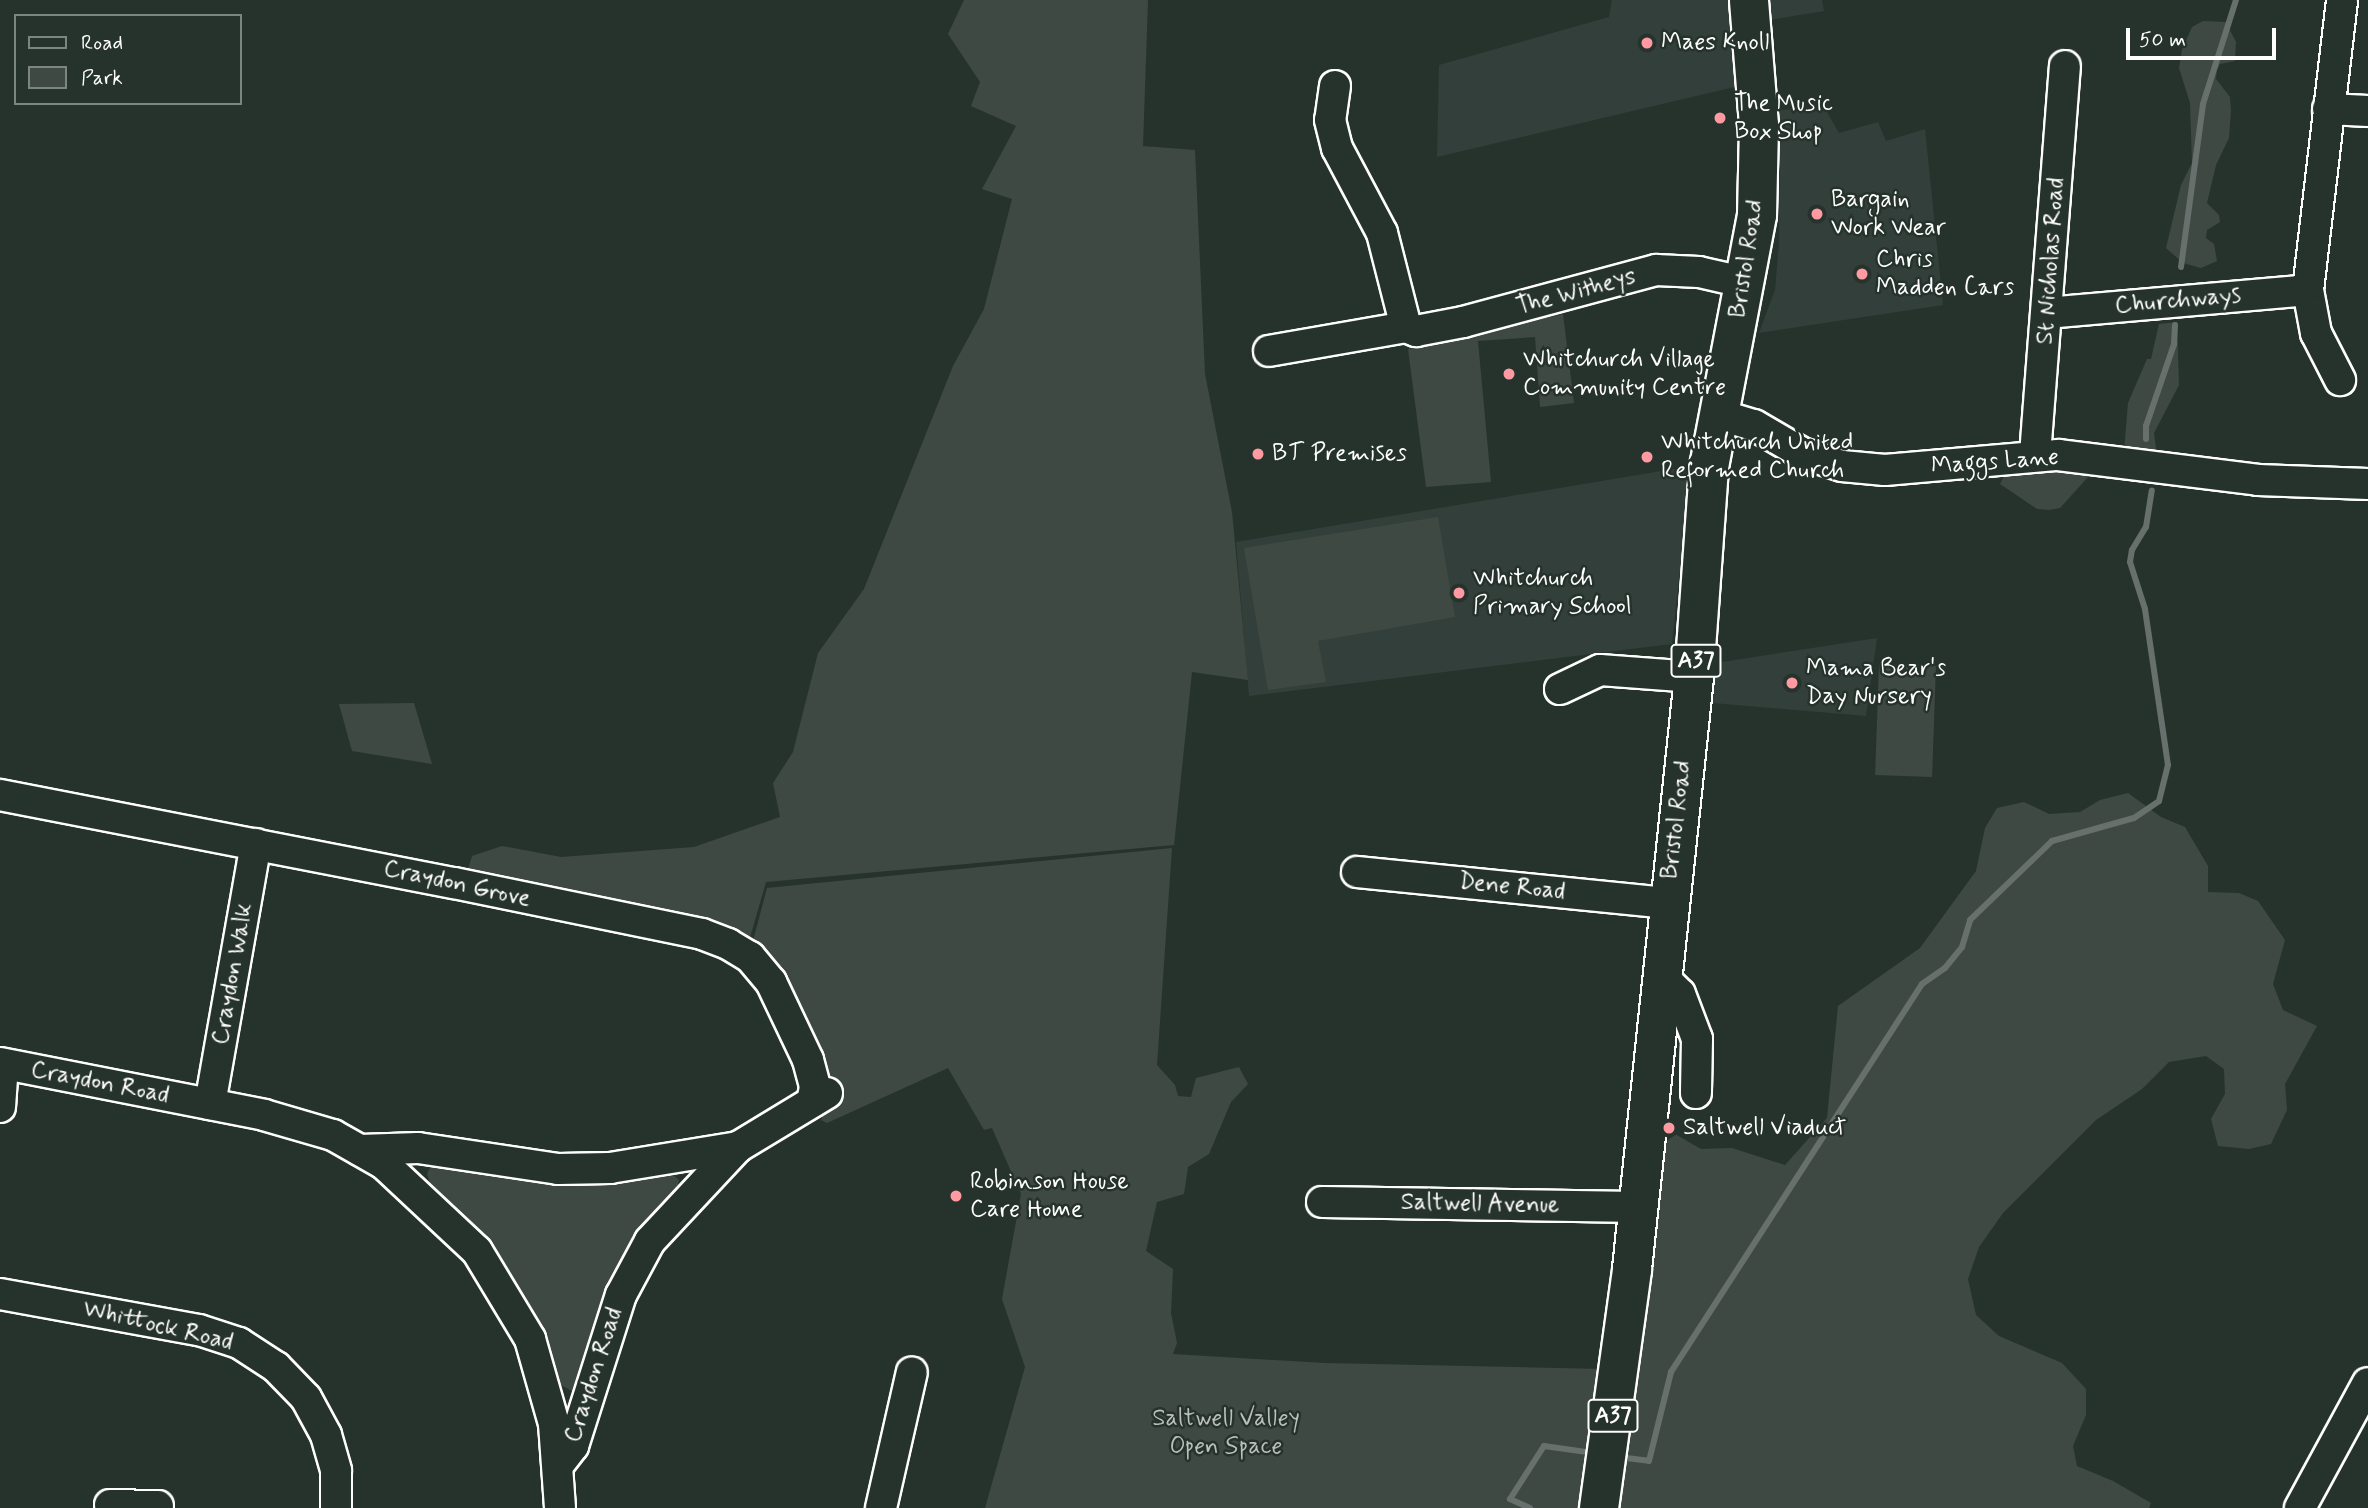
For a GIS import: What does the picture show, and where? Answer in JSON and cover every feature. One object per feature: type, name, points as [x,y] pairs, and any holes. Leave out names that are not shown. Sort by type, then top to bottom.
[{"type":"highway","name":"Bristol Road","points":[[1599,1508],[1626,1323],[1660,974],[1694,677],[1706,487],[1717,414],[1747,283],[1760,171],[1749,0]]},
{"type":"street","points":[[2340,380],[2316,333],[2308,289],[2342,0]]},
{"type":"street","name":"St Nicholas Road","points":[[2035,455],[2065,66]]},
{"type":"street","points":[[1335,86],[1320,120],[1381,233],[1406,327]]},
{"type":"street","points":[[2328,108],[2368,111]]},
{"type":"street","name":"The Witheys","points":[[1269,351],[1406,327],[1416,331],[1463,322],[1656,270],[1699,272],[1747,283]]},
{"type":"street","name":"Churchways","points":[[2047,313],[2308,289]]},
{"type":"street","name":"Maggs Lane","points":[[1717,414],[1754,425],[1802,453],[1842,466],[1885,470],[2035,455],[2258,480],[2368,484]]},
{"type":"street","points":[[1559,689],[1600,670],[1694,677]]},
{"type":"street","name":"Craydon Grove","points":[[0,795],[702,934],[728,944],[750,957],[771,982],[808,1060],[820,1098]]},
{"type":"street","name":"Craydon Walk","points":[[210,1104],[256,844]]},
{"type":"street","name":"Dene Road","points":[[1357,872],[1668,903]]},
{"type":"street","points":[[1660,974],[1680,994],[1697,1039],[1696,1093]]},
{"type":"street","points":[[0,1107],[2,1064]]},
{"type":"street","name":"Craydon Road","points":[[2,1064],[210,1104],[301,1125],[360,1150],[384,1164],[444,1216],[477,1251],[506,1293],[545,1381],[559,1464]]},
{"type":"street","name":"Craydon Road","points":[[559,1464],[573,1446],[621,1295],[650,1241],[738,1147],[820,1098]]},
{"type":"street","name":"Craydon Road","points":[[360,1150],[418,1149],[558,1169],[610,1168],[738,1147]]},
{"type":"street","name":"Saltwell Avenue","points":[[1322,1202],[1638,1207]]},
{"type":"street","name":"Whittock Road","points":[[0,1294],[199,1330],[239,1343],[276,1367],[306,1398],[326,1435],[336,1471],[336,1508]]},
{"type":"street","points":[[881,1508],[912,1371]]},
{"type":"street","points":[[2300,1508],[2368,1383]]},
{"type":"street","points":[[559,1464],[560,1508]]},
{"type":"shaded area","points":[[1612,0],[1822,0],[1824,11],[1739,25],[1743,85],[1437,157],[1439,65],[1609,17]]},
{"type":"shaded area","points":[[1824,107],[1839,133],[1878,122],[1886,141],[1925,129],[1943,305],[1759,333],[1775,290],[1779,243],[1780,110]]},
{"type":"shaded area","name":"Whitchurch Primary School","points":[[1691,466],[1672,644],[1249,696],[1236,542]]},
{"type":"shaded area","name":"Mama Bear's Day Nursery","points":[[1877,638],[1866,716],[1713,703],[1715,663]]},
{"type":"green space","points":[[964,0],[1148,0],[1143,146],[1195,150],[1205,374],[1232,512],[1248,680],[1192,672],[1174,845],[766,882],[749,941],[467,873],[472,856],[502,846],[561,857],[694,847],[780,817],[773,783],[793,752],[818,653],[864,589],[953,366],[984,309],[1012,199],[982,189],[1016,126],[971,106],[980,82],[948,34]]},
{"type":"green space","points":[[2203,21],[2226,22],[2236,42],[2235,61],[2220,64],[2216,79],[2230,97],[2231,111],[2229,138],[2216,165],[2207,203],[2219,215],[2220,222],[2207,230],[2206,238],[2214,244],[2217,261],[2201,268],[2183,263],[2166,248],[2181,185],[2192,163],[2190,103],[2179,68],[2182,50],[2192,27]]},
{"type":"green space","points":[[1563,314],[1574,403],[1540,407],[1535,337],[1478,341],[1491,482],[1426,487],[1408,349]]},
{"type":"green space","points":[[2177,322],[2179,385],[2154,433],[2157,456],[2124,452],[2128,403],[2147,359],[2151,359],[2159,324]]},
{"type":"green space","points":[[2098,466],[2060,508],[2037,509],[2000,484],[2007,470]]},
{"type":"green space","points":[[1438,517],[1455,617],[1318,641],[1326,682],[1268,690],[1244,548]]},
{"type":"green space","points":[[1879,664],[1936,666],[1932,777],[1875,775]]},
{"type":"green space","points":[[414,703],[432,764],[352,751],[339,704]]},
{"type":"green space","points":[[2128,793],[2161,817],[2185,827],[2208,866],[2208,892],[2239,893],[2258,901],[2285,940],[2273,984],[2283,1010],[2317,1026],[2285,1084],[2287,1110],[2271,1144],[2249,1149],[2218,1146],[2211,1119],[2225,1094],[2224,1069],[2206,1056],[2169,1062],[2142,1089],[2096,1120],[2003,1213],[1979,1247],[1968,1279],[1976,1315],[1999,1336],[2062,1363],[2086,1389],[2086,1415],[2073,1446],[2077,1466],[2113,1481],[2151,1503],[2149,1508],[1618,1508],[1664,1144],[1675,1134],[1701,1149],[1732,1148],[1785,1165],[1827,1118],[1838,1006],[1920,948],[1976,871],[1985,828],[1997,808],[2024,802],[2049,814],[2080,812],[2100,800]]},
{"type":"green space","name":"Saltwell Valley Open Space","points":[[1172,848],[1157,1065],[1175,1085],[1178,1096],[1191,1097],[1196,1078],[1239,1067],[1248,1084],[1231,1102],[1209,1154],[1188,1167],[1184,1194],[1157,1202],[1146,1251],[1173,1269],[1171,1313],[1177,1343],[1173,1354],[1324,1363],[1604,1369],[1581,1508],[985,1508],[1025,1367],[1002,1299],[1021,1194],[992,1128],[984,1130],[948,1068],[827,1123],[821,1120],[828,1103],[778,981],[753,941],[767,888]]},
{"type":"green space","points":[[432,1163],[671,1173],[679,1180],[676,1196],[581,1386],[572,1391],[557,1383],[523,1296],[486,1240],[431,1186],[427,1174]]},
{"type":"waterway","points":[[2181,267],[2203,104],[2236,0]]},
{"type":"waterway","points":[[2146,439],[2146,426],[2174,344],[2175,325]]},
{"type":"waterway","points":[[1618,1457],[1649,1461],[1671,1372],[1922,984],[1945,968],[1962,947],[1970,920],[2052,841],[2134,818],[2159,801],[2168,765],[2145,609],[2130,562],[2132,550],[2146,527],[2152,490]]},
{"type":"waterway","points":[[1530,1508],[1510,1499],[1544,1446],[1593,1453]]},
{"type":"place","name":"Maes Knoll","points":[[1647,43]]},
{"type":"place","name":"The Music Box Shop","points":[[1720,118]]},
{"type":"place","name":"Bargain Work Wear","points":[[1817,214]]},
{"type":"place","name":"Chris Madden Cars","points":[[1862,274]]},
{"type":"place","name":"Whitchurch Village Community Centre","points":[[1509,374]]},
{"type":"place","name":"BT Premises","points":[[1258,454]]},
{"type":"place","name":"Whitchurch United Reformed Church","points":[[1647,457]]},
{"type":"place","name":"Whitchurch Primary School","points":[[1459,593]]},
{"type":"place","name":"Mama Bear's Day Nursery","points":[[1792,683]]},
{"type":"place","name":"Saltwell Viaduct","points":[[1669,1128]]},
{"type":"place","name":"Robinson House Care Home","points":[[956,1196]]}]
